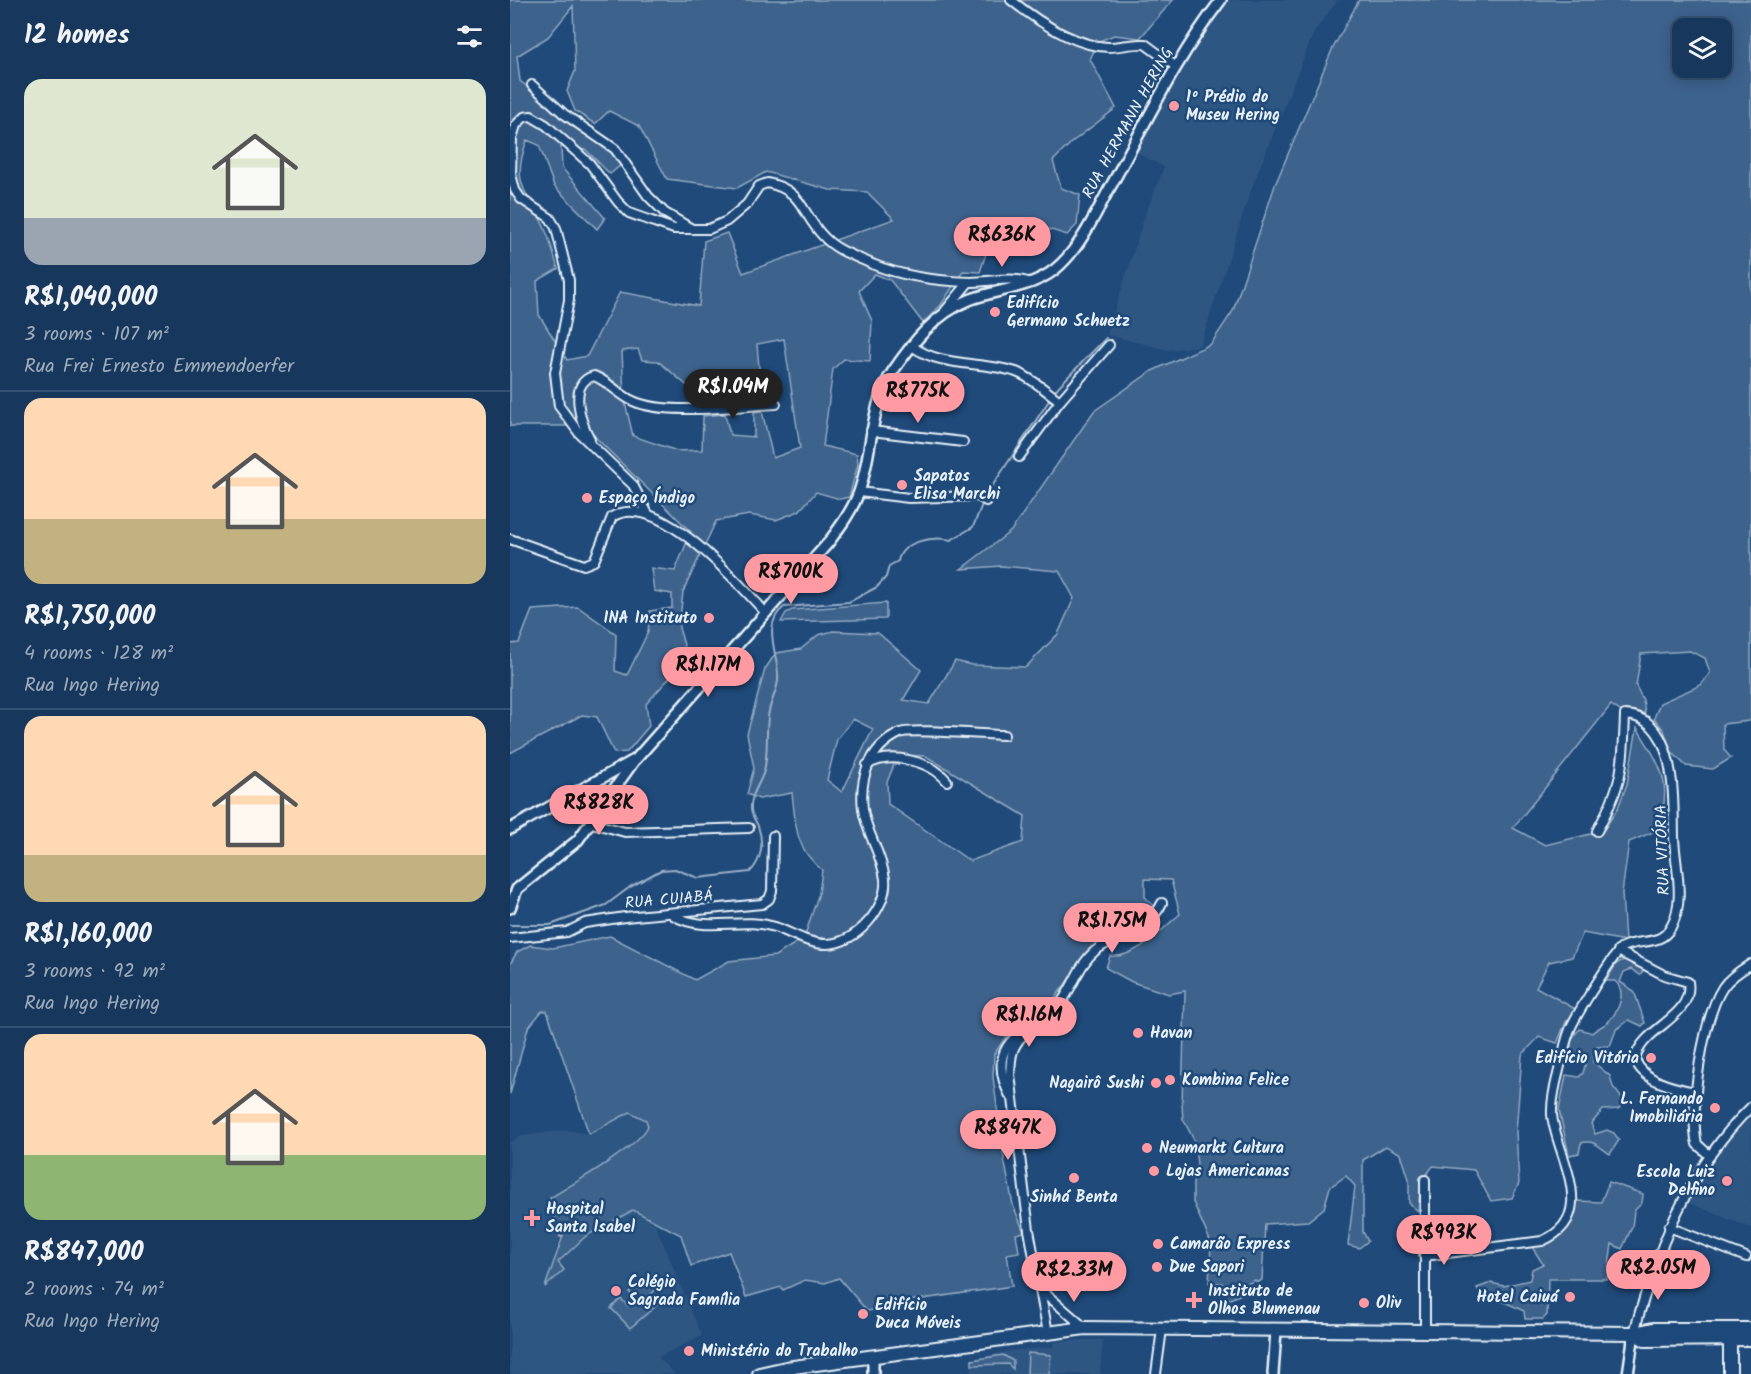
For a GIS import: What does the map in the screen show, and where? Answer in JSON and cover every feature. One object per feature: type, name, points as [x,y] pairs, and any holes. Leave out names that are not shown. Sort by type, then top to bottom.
[{"type":"main road","points":[[759,1374],[786,1368],[1085,1328],[1614,1333],[1634,1333],[1653,1329],[1751,1329]]},
{"type":"main road","points":[[1634,1333],[1645,1340],[1751,1339]]},
{"type":"main road","points":[[1730,1340],[1730,1374]]},
{"type":"street","points":[[1011,0],[1026,12],[1074,38],[1108,47],[1146,44],[1175,66]]},
{"type":"street","name":"RUA HERMANN HERING","points":[[510,828],[636,759],[828,543],[849,514],[859,492],[871,432],[885,384],[912,346],[942,314],[969,300],[1031,284],[1052,272],[1072,252],[1175,66],[1221,0]]},
{"type":"street","points":[[532,85],[564,114],[615,149],[648,196],[665,213],[693,230]]},
{"type":"street","points":[[648,514],[633,485],[611,466],[559,406],[555,391],[555,373],[569,300],[569,280],[556,228],[550,218],[526,203],[515,190],[511,174],[513,138],[519,120],[531,116],[546,125],[590,164],[629,213],[674,230],[709,229],[727,221],[747,204],[759,186],[767,183],[779,185],[795,194],[823,236],[837,248],[899,275],[969,282],[1012,280],[1031,284]]},
{"type":"street","points":[[942,314],[969,282]]},
{"type":"street","points":[[1018,457],[1054,397],[1109,345]]},
{"type":"street","points":[[912,346],[921,353],[947,360],[1015,372],[1054,397]]},
{"type":"street","points":[[593,446],[582,425],[578,407],[579,391],[584,381],[594,376],[634,402],[652,406],[724,407],[776,404]]},
{"type":"street","points":[[871,432],[963,442]]},
{"type":"street","points":[[859,492],[909,498],[978,496],[986,501]]},
{"type":"street","points":[[510,539],[584,565],[590,564],[594,561],[612,517],[630,511],[648,514],[668,524],[686,538],[735,581],[766,613]]},
{"type":"street","name":"RUA VITÓRIA","points":[[1597,831],[1620,784],[1624,757],[1625,715],[1638,717],[1655,732],[1672,772],[1679,900],[1671,927],[1662,938],[1652,943],[1630,945],[1618,951]]},
{"type":"street","points":[[673,915],[686,923],[767,924],[828,944],[851,937],[874,914],[885,890],[882,861],[863,809],[863,783],[867,765],[881,744],[902,732],[1004,735]]},
{"type":"street","points":[[510,908],[517,889],[573,845],[592,823],[636,759]]},
{"type":"street","points":[[867,765],[882,759],[915,762],[934,767],[947,781]]},
{"type":"street","points":[[601,779],[612,794]]},
{"type":"street","points":[[592,823],[624,832],[749,828]]},
{"type":"street","name":"RUA CUIABÁ","points":[[510,938],[567,932],[585,923],[762,904],[769,899],[773,836]]},
{"type":"street","points":[[1048,1333],[1039,1287],[1010,1074],[1011,1055],[1016,1045],[1031,1028],[1056,1009],[1088,958],[1105,944],[1157,914],[1162,903]]},
{"type":"street","points":[[1424,1256],[1542,1241],[1558,1231],[1566,1220],[1572,1180],[1553,1124],[1553,1100],[1571,1026],[1618,951],[1664,975],[1688,982],[1689,989],[1683,1003],[1671,1019],[1647,1037],[1635,1059],[1641,1069],[1662,1084],[1695,1092]]},
{"type":"street","points":[[1710,1156],[1700,1149],[1695,1138],[1693,1116],[1695,1092],[1710,1020],[1721,990],[1728,981],[1751,964]]},
{"type":"street","points":[[1628,1374],[1629,1354],[1634,1333],[1670,1227],[1710,1156],[1751,1107]]},
{"type":"street","points":[[1425,1180],[1425,1332]]},
{"type":"street","points":[[1670,1227],[1746,1257]]},
{"type":"street","points":[[1039,1287],[1085,1328]]},
{"type":"street","points":[[1156,1374],[1162,1329]]},
{"type":"street","points":[[1273,1374],[1276,1331]]},
{"type":"street","points":[[1614,1333],[1629,1354]]},
{"type":"street","points":[[873,1357],[873,1374]]},
{"type":"shaded area","points":[[510,0],[1173,0],[1140,38],[1114,35],[1099,41],[1090,59],[1116,108],[1072,142],[1053,161],[1061,188],[1080,195],[1077,225],[1067,235],[1026,222],[1002,223],[993,232],[980,272],[963,271],[941,305],[923,323],[890,280],[875,274],[859,291],[872,321],[870,361],[844,359],[833,369],[823,446],[857,454],[858,464],[849,497],[840,499],[816,492],[799,511],[776,520],[749,515],[716,521],[683,592],[679,628],[684,645],[672,675],[646,704],[649,726],[627,752],[614,753],[597,717],[582,715],[510,753],[510,644],[519,643],[532,610],[578,607],[616,634],[615,671],[627,675],[648,632],[650,611],[672,608],[672,594],[654,591],[651,568],[675,571],[691,532],[584,426],[510,426]],"holes":[[[573,6],[575,71],[567,91],[575,111],[595,124],[609,111],[639,126],[667,179],[737,188],[766,172],[830,190],[867,192],[894,219],[743,273],[727,233],[704,241],[699,306],[620,292],[587,356],[567,360],[539,315],[537,281],[558,269],[547,234],[523,188],[520,169],[522,156],[527,140],[539,145],[554,186],[597,229],[605,218],[562,168],[561,147],[586,150],[610,174],[621,165],[612,151],[596,138],[573,127],[557,110],[520,81],[517,56],[548,37]],[[784,339],[800,448],[773,458],[762,411],[754,412],[754,437],[730,435],[725,414],[703,416],[702,450],[677,451],[633,436],[624,398],[622,351],[638,349],[642,360],[658,361],[691,389],[761,392],[757,344]]]},
{"type":"shaded area","points":[[1227,0],[1338,0],[1314,32],[1252,187],[1200,346],[1168,350],[1107,335],[1145,215],[1164,167],[1134,151],[1203,30]]},
{"type":"shaded area","points":[[1359,0],[1751,0],[1751,719],[1723,724],[1724,750],[1731,758],[1713,769],[1686,766],[1671,751],[1664,730],[1654,718],[1660,703],[1701,685],[1710,673],[1705,658],[1690,651],[1641,654],[1636,686],[1643,700],[1645,713],[1620,711],[1611,705],[1513,828],[1545,845],[1603,831],[1618,808],[1627,784],[1637,728],[1659,765],[1665,787],[1665,799],[1658,830],[1629,842],[1622,893],[1625,941],[1583,933],[1572,957],[1549,962],[1536,987],[1577,1010],[1566,1022],[1557,1043],[1539,1037],[1522,1055],[1516,1132],[1519,1183],[1512,1198],[1491,1201],[1474,1170],[1433,1166],[1421,1182],[1418,1211],[1409,1203],[1409,1179],[1401,1154],[1386,1146],[1363,1160],[1363,1232],[1368,1241],[1359,1248],[1348,1245],[1355,1186],[1346,1176],[1330,1187],[1324,1208],[1308,1221],[1265,1224],[1262,1280],[1257,1282],[1255,1280],[1245,1285],[1244,1293],[1230,1299],[1225,1298],[1222,1283],[1209,1283],[1211,1243],[1193,1202],[1193,1183],[1197,1164],[1194,1140],[1183,1119],[1182,1105],[1185,991],[1169,994],[1132,982],[1106,968],[1110,956],[1119,956],[1138,948],[1180,914],[1171,880],[1145,879],[1145,897],[1156,908],[1145,919],[1092,948],[1052,1002],[1011,1030],[994,1054],[993,1077],[1004,1159],[1013,1205],[1024,1232],[1016,1234],[1019,1252],[1007,1254],[1012,1286],[909,1301],[909,1305],[867,1311],[839,1278],[825,1283],[805,1280],[783,1290],[781,1287],[746,1297],[729,1252],[691,1266],[681,1235],[633,1210],[586,1236],[558,1262],[564,1270],[545,1287],[563,1236],[560,1237],[550,1198],[619,1155],[642,1135],[648,1126],[646,1120],[630,1112],[589,1134],[547,1011],[542,1011],[528,1028],[510,1094],[510,964],[517,952],[530,945],[553,948],[610,936],[695,980],[729,961],[775,956],[804,938],[819,893],[822,870],[801,844],[792,793],[759,799],[747,794],[754,768],[747,734],[765,669],[776,653],[801,649],[818,635],[833,631],[878,633],[921,670],[903,700],[929,704],[955,661],[972,665],[1026,667],[1058,634],[1074,598],[1059,571],[1001,566],[961,569],[1011,531],[1094,411],[1152,371],[1211,344],[1233,311],[1275,185],[1332,50]],"holes":[[[853,719],[873,729],[842,792],[827,780],[837,739]],[[898,755],[926,756],[1025,816],[1023,842],[970,861],[888,804],[887,782]]]},
{"type":"shaded area","points":[[886,603],[886,619],[781,622],[786,613],[792,610]]},
{"type":"shaded area","points":[[600,790],[605,792],[605,796],[586,823],[573,805]]},
{"type":"shaded area","points":[[1623,960],[1634,961],[1644,969],[1640,975],[1631,969],[1624,972],[1620,982],[1634,991],[1645,1023],[1642,1026],[1629,1020],[1616,1030],[1610,1046],[1596,1047],[1593,1062],[1610,1076],[1613,1087],[1625,1102],[1618,1109],[1603,1110],[1591,1124],[1595,1134],[1607,1130],[1614,1133],[1619,1140],[1610,1154],[1596,1144],[1586,1142],[1581,1143],[1579,1153],[1569,1155],[1559,1110],[1566,1075],[1579,1077],[1583,1073],[1587,1059],[1572,1054],[1572,1041],[1580,1029],[1592,1033],[1609,1021],[1616,1012],[1621,990],[1615,981],[1606,981],[1616,964]]},
{"type":"shaded area","name":"Colégio Sagrada Família","points":[[630,1112],[646,1120],[648,1126],[641,1137],[597,1170],[550,1198],[560,1237],[546,1286],[564,1270],[558,1263],[586,1236],[633,1210],[655,1224],[702,1336],[658,1357],[675,1374],[510,1374],[510,1142],[522,1136],[567,1130],[589,1134]]},
{"type":"shaded area","name":"Escola Luiz Delfino","points":[[1751,1116],[1751,1228],[1689,1203],[1724,1146]]},
{"type":"shaded area","points":[[1609,1182],[1643,1194],[1642,1203],[1634,1211],[1632,1227],[1622,1249],[1612,1244],[1607,1279],[1548,1279],[1547,1315],[1543,1319],[1525,1319],[1524,1311],[1496,1298],[1482,1296],[1477,1288],[1491,1283],[1504,1286],[1530,1280],[1532,1269],[1543,1264],[1532,1247],[1550,1241],[1562,1232],[1571,1219],[1577,1201],[1601,1202]]},
{"type":"shaded area","points":[[655,1272],[662,1284],[651,1294],[658,1304],[630,1328],[611,1308],[621,1299],[628,1306],[635,1299],[629,1292]]},
{"type":"shaded area","points":[[1103,1340],[1100,1374],[972,1374],[972,1359],[1009,1351],[1053,1347],[1054,1342]]},
{"type":"shaded area","points":[[1028,1353],[1051,1355],[1049,1374],[1027,1374]]},
{"type":"shaded area","points":[[1003,1355],[1013,1361],[1013,1369],[1008,1364],[972,1365],[972,1360]]},
{"type":"waterway","points":[[985,497],[1058,387],[1106,338]]},
{"type":"waterway","points":[[510,925],[550,925],[606,905],[630,887],[661,870],[675,869],[698,878],[750,872],[761,851],[760,832],[752,813],[751,804],[764,771],[768,718],[778,680],[772,632],[777,614],[784,607],[849,602],[877,587],[886,577],[889,566],[898,561],[901,554],[912,544],[928,539],[951,540],[973,527],[983,502]]},
{"type":"place","name":"1º Prédio do Museu Hering","points":[[1174,106]]},
{"type":"place","name":"Edifício Germano Schuetz","points":[[995,312]]},
{"type":"place","name":"Sapatos Elisa Marchi","points":[[902,485]]},
{"type":"place","name":"Espaço Índigo","points":[[587,498]]},
{"type":"place","name":"INA Instituto","points":[[709,618]]},
{"type":"place","name":"Havan","points":[[1138,1033]]},
{"type":"place","name":"Edifício Vitória","points":[[1651,1058]]},
{"type":"place","name":"Kombina Felice","points":[[1170,1080]]},
{"type":"place","name":"Nagairô Sushi","points":[[1156,1083]]},
{"type":"place","name":"L. Fernando Imobiliária","points":[[1715,1108]]},
{"type":"place","name":"Neumarkt Cultura","points":[[1147,1148]]},
{"type":"place","name":"Lojas Americanas","points":[[1154,1171]]},
{"type":"place","name":"Sinhá Benta","points":[[1074,1178]]},
{"type":"place","name":"Escola Luiz Delfino","points":[[1727,1181]]},
{"type":"place","name":"Hospital Santa Isabel","points":[[532,1218]]},
{"type":"place","name":"Camarão Express","points":[[1158,1244]]},
{"type":"place","name":"Due Sapori","points":[[1157,1267]]},
{"type":"place","name":"Colégio Sagrada Família","points":[[616,1291]]},
{"type":"place","name":"Hotel Caiuá","points":[[1570,1297]]},
{"type":"place","name":"Instituto de Olhos Blumenau","points":[[1194,1300]]},
{"type":"place","name":"Oliv","points":[[1364,1303]]},
{"type":"place","name":"Edifício Duca Móveis","points":[[863,1314]]},
{"type":"place","name":"Ministério do Trabalho","points":[[689,1351]]}]
